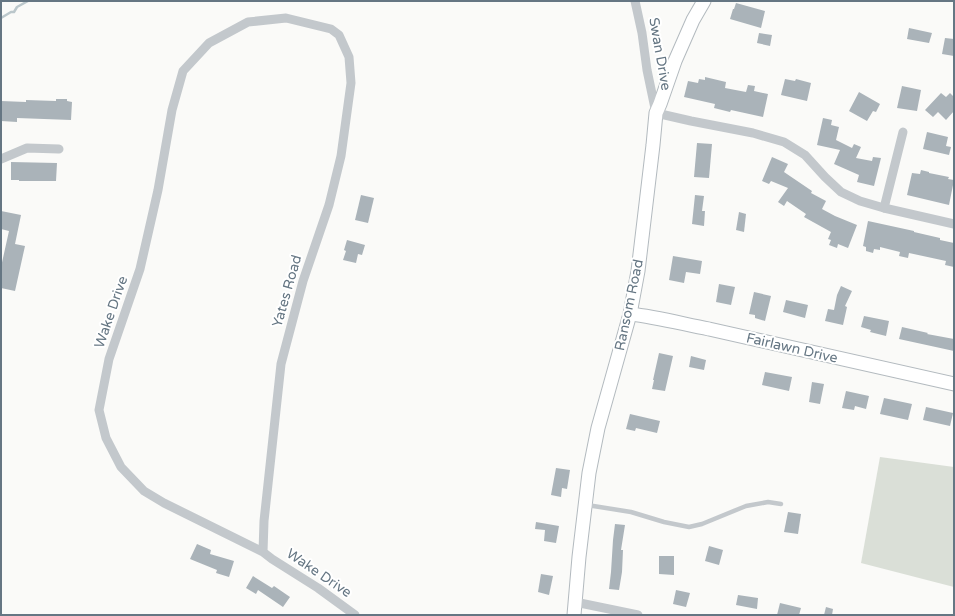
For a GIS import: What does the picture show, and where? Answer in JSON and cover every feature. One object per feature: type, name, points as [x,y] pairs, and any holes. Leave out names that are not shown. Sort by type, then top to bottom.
[{"type":"street","name":"Swan Drive","points":[[635,1],[656,113]]},
{"type":"street","name":"Ransom Road","points":[[574,608],[589,473],[598,428],[630,314],[640,257],[656,113],[693,20],[704,1]]},
{"type":"street","name":"Wake Drive","points":[[342,42],[339,35],[331,29],[286,18],[248,22],[209,43],[183,71],[172,110],[158,190],[140,269],[109,359],[99,410],[106,438],[121,467],[144,491],[164,503],[263,552],[318,588],[355,615]]},
{"type":"street","name":"Yates Road","points":[[263,552],[264,521],[281,364],[303,281],[329,205],[341,156],[351,83],[349,57],[342,42]]},
{"type":"street","points":[[656,113],[753,133],[784,142],[804,155],[825,178],[841,192],[860,201],[884,208],[954,224]]},
{"type":"street","points":[[884,208],[903,132]]},
{"type":"street","points":[[1,159],[27,148],[59,148]]},
{"type":"street","name":"Fairlawn Drive","points":[[630,314],[651,316],[954,384]]},
{"type":"street","points":[[574,608],[638,615]]},
{"type":"lane","points":[[586,504],[631,512],[664,522],[689,527],[702,524],[746,506],[768,502],[781,504]]},
{"type":"shaded area","points":[[880,457],[954,467],[954,587],[861,563]]},
{"type":"building","points":[[736,3],[765,11],[761,28],[730,19]]},
{"type":"building","points":[[909,28],[932,33],[929,43],[907,39]]},
{"type":"building","points":[[759,33],[772,35],[770,46],[757,43]]},
{"type":"building","points":[[945,38],[954,39],[954,56],[942,54]]},
{"type":"building","points":[[705,77],[726,82],[725,88],[746,92],[748,85],[755,86],[754,91],[768,94],[763,117],[714,108],[715,104],[684,97],[688,81],[698,83],[699,79],[705,80]]},
{"type":"building","points":[[785,79],[795,81],[796,79],[811,83],[807,101],[781,95]]},
{"type":"building","points":[[902,86],[921,90],[917,111],[897,108]]},
{"type":"building","points":[[859,92],[880,104],[876,112],[873,111],[867,121],[849,111]]},
{"type":"building","points":[[941,93],[946,97],[950,93],[954,97],[954,111],[946,120],[938,112],[933,117],[925,110]]},
{"type":"building","points":[[56,99],[67,99],[67,101],[72,102],[71,120],[17,118],[17,122],[1,121],[1,101],[56,101]]},
{"type":"building","points":[[823,118],[832,120],[831,125],[839,127],[836,140],[852,148],[854,144],[861,147],[856,158],[872,161],[873,157],[881,158],[874,186],[857,182],[859,175],[834,164],[840,150],[817,145]]},
{"type":"building","points":[[927,132],[948,137],[946,146],[951,147],[949,155],[923,149]]},
{"type":"building","points":[[697,143],[712,144],[709,178],[694,177]]},
{"type":"building","points":[[772,157],[788,164],[784,172],[812,191],[811,193],[826,201],[822,209],[857,225],[848,248],[838,244],[837,248],[829,245],[831,240],[828,239],[831,232],[804,217],[806,214],[787,201],[784,206],[778,202],[788,188],[771,181],[769,184],[762,181]]},
{"type":"building","points":[[11,162],[57,163],[56,181],[11,180]]},
{"type":"building","points":[[921,170],[949,177],[948,179],[954,180],[949,205],[907,195],[912,173],[920,174]]},
{"type":"building","points":[[361,195],[374,198],[368,223],[355,220]]},
{"type":"building","points":[[695,195],[704,196],[702,211],[705,211],[704,226],[692,224]]},
{"type":"building","points":[[1,211],[21,215],[15,244],[25,246],[15,291],[1,288],[1,267],[9,231],[1,229]]},
{"type":"building","points":[[739,212],[746,214],[744,232],[736,230]]},
{"type":"building","points":[[868,221],[914,231],[954,243],[954,267],[945,265],[946,261],[909,253],[908,258],[899,256],[900,252],[880,247],[880,250],[874,249],[873,253],[866,251],[866,247],[863,246]]},
{"type":"building","points":[[347,240],[365,245],[362,255],[358,254],[356,263],[343,260]]},
{"type":"building","points":[[673,256],[702,261],[700,274],[686,272],[684,283],[669,280]]},
{"type":"building","points":[[719,284],[735,287],[731,305],[716,302]]},
{"type":"building","points":[[841,286],[852,291],[845,306],[847,307],[843,325],[825,321],[828,309],[834,310],[837,295]]},
{"type":"building","points":[[754,292],[771,296],[765,321],[755,318],[755,315],[749,314]]},
{"type":"building","points":[[786,300],[808,305],[805,318],[783,312]]},
{"type":"building","points":[[864,316],[889,321],[886,336],[870,332],[871,330],[861,327]]},
{"type":"building","points":[[902,327],[954,339],[954,351],[899,339]]},
{"type":"building","points":[[659,353],[673,356],[665,391],[652,389]]},
{"type":"building","points":[[691,356],[706,360],[704,370],[689,367]]},
{"type":"building","points":[[765,372],[792,377],[789,391],[762,385]]},
{"type":"building","points":[[812,382],[824,384],[820,404],[809,402]]},
{"type":"building","points":[[846,391],[869,396],[866,409],[855,406],[854,410],[842,408]]},
{"type":"building","points":[[884,398],[912,404],[908,420],[880,414]]},
{"type":"building","points":[[926,407],[953,413],[950,426],[923,420]]},
{"type":"building","points":[[630,414],[660,421],[657,433],[636,428],[635,431],[626,429]]},
{"type":"building","points":[[556,468],[570,470],[567,489],[562,488],[561,497],[551,495]]},
{"type":"building","points":[[788,512],[801,514],[798,534],[784,532]]},
{"type":"building","points":[[536,522],[559,526],[556,543],[544,541],[545,530],[535,529]]},
{"type":"building","points":[[615,524],[625,525],[621,550],[623,550],[622,572],[619,590],[609,589]]},
{"type":"building","points":[[197,544],[211,550],[210,554],[234,561],[229,577],[216,573],[217,570],[190,559]]},
{"type":"building","points":[[709,546],[723,550],[719,565],[705,561]]},
{"type":"building","points":[[659,556],[674,556],[674,575],[659,574]]},
{"type":"building","points":[[541,574],[553,576],[549,595],[538,592]]},
{"type":"building","points":[[253,576],[272,588],[274,586],[290,597],[283,607],[258,590],[256,594],[246,588]]},
{"type":"building","points":[[676,590],[690,593],[686,607],[673,604]]},
{"type":"building","points":[[738,595],[758,598],[757,609],[736,605]]},
{"type":"building","points":[[780,603],[801,608],[799,615],[777,615]]},
{"type":"building","points":[[826,607],[833,609],[832,615],[824,615]]},
{"type":"waterway","points":[[1,18],[11,12],[14,12],[17,7],[28,1]]}]
